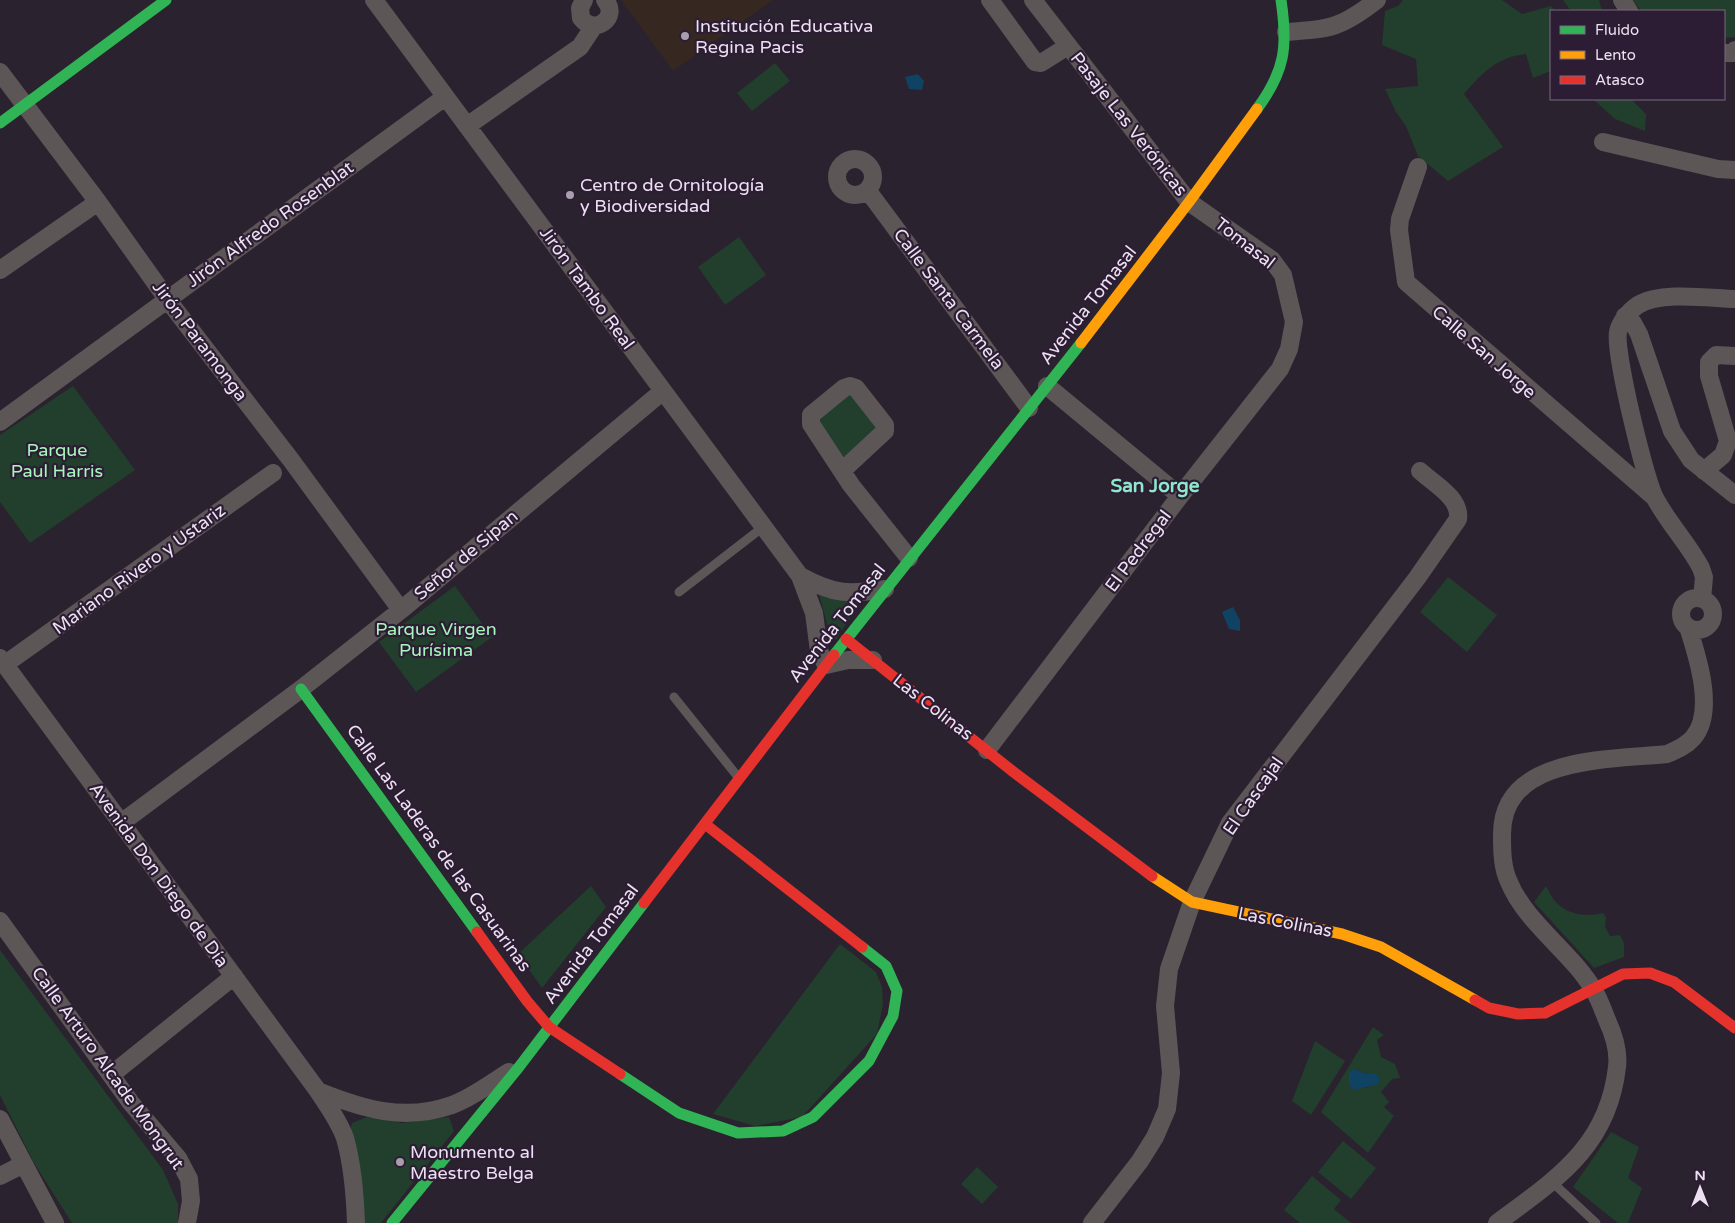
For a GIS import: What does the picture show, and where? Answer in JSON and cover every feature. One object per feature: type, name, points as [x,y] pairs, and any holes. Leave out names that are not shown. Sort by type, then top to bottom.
[{"type":"street","points":[[0,123],[166,0]]},
{"type":"street","name":"Jirón Tambo Real","points":[[374,0],[800,576],[814,613],[819,650],[826,665]]},
{"type":"street","points":[[584,0],[580,8],[581,18],[594,26]]},
{"type":"street","points":[[467,126],[580,47],[594,26],[604,23],[608,18],[609,7],[605,0]]},
{"type":"street","name":"Pasaje Las Verónicas","points":[[990,0],[1034,62],[1041,63],[1068,46]]},
{"type":"street","name":"Pasaje Las Verónicas","points":[[1033,0],[1189,202]]},
{"type":"street","name":"Avenida Tomasal","points":[[392,1223],[518,1067],[885,588],[1047,386],[1189,202],[1272,88],[1284,53],[1286,32],[1282,0]]},
{"type":"street","points":[[1286,32],[1335,27],[1345,23],[1377,0]]},
{"type":"street","name":"Jirón Paramonga","points":[[0,72],[98,202],[166,299],[291,460],[401,610]]},
{"type":"street","name":"Jirón Alfredo Rosenblat","points":[[0,422],[445,97]]},
{"type":"street","points":[[1603,142],[1718,169],[1735,170]]},
{"type":"street","name":"Calle San Jorge","points":[[1418,167],[1400,219],[1399,230],[1406,282],[1654,497]]},
{"type":"street","name":"Calle Santa Carmela","points":[[868,191],[1029,408]]},
{"type":"street","points":[[0,270],[98,202]]},
{"type":"street","name":"Tomasal","points":[[1189,202],[1272,260],[1283,275],[1294,322]]},
{"type":"street","points":[[1702,599],[1704,577],[1701,568],[1654,497],[1637,436],[1618,347],[1618,332],[1625,316],[1638,305],[1659,298],[1735,298]]},
{"type":"street","points":[[1625,316],[1633,323],[1639,334],[1672,431],[1691,460],[1735,495]]},
{"type":"street","name":"El Pedregal","points":[[987,750],[1180,496],[1280,369],[1289,349],[1294,322]]},
{"type":"street","points":[[1704,471],[1723,455],[1728,440],[1709,376],[1709,362],[1716,355],[1735,356]]},
{"type":"street","points":[[843,470],[885,431],[885,425],[868,403],[856,388],[850,386],[844,388],[811,415],[810,424],[843,470],[851,485],[910,558]]},
{"type":"street","points":[[1047,386],[1180,496]]},
{"type":"street","name":"Señor de Sipan","points":[[121,823],[301,689],[401,610],[663,391]]},
{"type":"street","name":"El Cascajal","points":[[1092,1223],[1140,1161],[1154,1137],[1167,1108],[1171,1073],[1165,1006],[1169,969],[1192,902],[1230,823],[1417,578],[1458,519],[1460,509],[1456,502],[1420,471]]},
{"type":"street","name":"Mariano Rivero y Ustariz","points":[[2,662],[274,473]]},
{"type":"street","name":"Jirón Tambo Real","points":[[800,576],[822,588],[837,592],[855,593],[885,588]]},
{"type":"street","points":[[1497,1223],[1552,1182],[1586,1149],[1607,1111],[1618,1066],[1614,1034],[1593,988],[1520,902],[1508,882],[1502,854],[1502,828],[1507,808],[1519,789],[1538,774],[1564,765],[1667,754],[1682,747],[1694,737],[1702,723],[1704,707],[1698,659],[1688,627],[1683,621],[1683,606],[1695,598],[1709,603],[1713,611],[1698,659]]},
{"type":"street","points":[[1688,627],[1694,629],[1708,626]]},
{"type":"street","name":"Las Colinas","points":[[846,639],[1011,770],[1149,874],[1192,902],[1342,934],[1380,947],[1488,1008],[1518,1014],[1545,1013],[1623,974],[1650,973],[1674,982],[1735,1028]]},
{"type":"street","points":[[826,665],[848,660],[873,660]]},
{"type":"street","name":"Avenida Don Diego de Día","points":[[2,662],[318,1091],[344,1137],[352,1172],[356,1223]]},
{"type":"street","name":"Calle Las Laderas de las Casuarinas","points":[[301,689],[522,993],[549,1027],[679,1113],[738,1133],[784,1131],[813,1117],[869,1061],[893,1016],[897,992],[886,966],[705,824]]},
{"type":"street","name":"Calle Arturo Alcade Mongrut","points":[[0,921],[110,1075],[178,1158],[189,1179],[191,1201],[187,1223]]},
{"type":"street","points":[[110,1075],[234,976]]},
{"type":"street","points":[[318,1091],[356,1106],[387,1113],[412,1113],[453,1105],[518,1067]]},
{"type":"street","points":[[0,1119],[54,1223]]},
{"type":"street","points":[[0,1176],[24,1164]]},
{"type":"lane","points":[[679,592],[763,527]]},
{"type":"lane","points":[[674,698],[740,779]]},
{"type":"lane","points":[[1552,1182],[1596,1223]]},
{"type":"shaded area","name":"Institución Educativa Regina Pacis","points":[[621,0],[773,0],[673,71]]},
{"type":"green space","points":[[1403,0],[1502,0],[1522,14],[1551,6],[1554,10],[1550,10],[1550,71],[1533,78],[1526,54],[1516,56],[1498,62],[1491,67],[1464,94],[1503,147],[1448,181],[1418,156],[1406,126],[1396,112],[1385,89],[1418,86],[1416,59],[1382,45],[1385,11],[1398,6]]},
{"type":"green space","points":[[1563,0],[1599,0],[1602,10],[1570,10]]},
{"type":"green space","points":[[1633,0],[1735,0],[1735,37],[1725,38],[1725,10],[1640,10]]},
{"type":"green space","points":[[775,63],[790,81],[752,111],[737,93]]},
{"type":"green space","points":[[1594,100],[1632,100],[1646,114],[1645,131],[1615,119]]},
{"type":"green space","points":[[739,237],[766,275],[725,305],[698,267]]},
{"type":"green space","name":"Parque Paul Harris","points":[[73,386],[135,470],[30,543],[0,502],[0,435]]},
{"type":"green space","points":[[850,391],[880,430],[844,457],[814,418]]},
{"type":"green space","points":[[1448,577],[1497,615],[1467,652],[1420,612]]},
{"type":"green space","name":"Parque Virgen Purísima","points":[[455,586],[492,637],[416,692],[379,642]]},
{"type":"green space","points":[[818,590],[854,601],[858,605],[836,640],[829,631]]},
{"type":"green space","points":[[591,886],[606,907],[542,988],[518,954]]},
{"type":"green space","points":[[1546,886],[1555,901],[1567,910],[1585,915],[1603,913],[1606,917],[1605,927],[1610,936],[1620,935],[1624,943],[1624,957],[1594,968],[1534,902]]},
{"type":"green space","points":[[840,944],[876,972],[882,987],[883,1004],[877,1034],[802,1117],[755,1126],[713,1114]]},
{"type":"green space","points":[[0,950],[163,1170],[178,1204],[178,1223],[72,1223],[34,1163],[0,1095]]},
{"type":"green space","points":[[1373,1027],[1384,1035],[1377,1040],[1381,1057],[1395,1064],[1400,1078],[1392,1079],[1381,1092],[1389,1102],[1384,1107],[1394,1116],[1368,1153],[1321,1112]],"holes":[[[1355,1069],[1366,1074],[1373,1084],[1365,1088]]]},
{"type":"green space","points":[[1315,1041],[1345,1061],[1311,1115],[1292,1101]]},
{"type":"green space","points":[[367,1117],[402,1123],[449,1117],[454,1131],[381,1223],[361,1223],[350,1130],[352,1123]]},
{"type":"green space","points":[[1611,1132],[1639,1147],[1628,1178],[1642,1188],[1628,1223],[1618,1223],[1573,1187]]},
{"type":"green space","points":[[1343,1141],[1376,1168],[1351,1199],[1318,1172]]},
{"type":"green space","points":[[977,1167],[998,1187],[982,1204],[961,1184]]},
{"type":"green space","points":[[1312,1176],[1341,1200],[1334,1209],[1351,1223],[1300,1223],[1284,1210]]},
{"type":"water","points":[[918,74],[924,81],[922,90],[909,89],[905,77]]},
{"type":"water","points":[[1233,607],[1240,620],[1240,631],[1229,629],[1222,612]]},
{"type":"water","points":[[1355,1069],[1366,1074],[1376,1074],[1380,1079],[1378,1084],[1354,1090],[1349,1084],[1349,1072]]},
{"type":"traffic: fast","points":[[0,123],[166,0]]},
{"type":"traffic: fast","points":[[1257,109],[1274,83],[1282,58],[1284,32],[1281,0]]},
{"type":"traffic: fast","points":[[834,655],[1081,343]]},
{"type":"traffic: fast","points":[[301,689],[477,932]]},
{"type":"traffic: fast","points":[[392,1223],[519,1067],[644,903]]},
{"type":"traffic: fast","points":[[620,1074],[679,1113],[738,1133],[783,1131],[813,1117],[869,1061],[893,1016],[897,991],[886,966],[862,947]]},
{"type":"traffic: slow","points":[[1081,343],[1189,202],[1257,109]]},
{"type":"traffic: slow","points":[[1152,876],[1192,902],[1342,934],[1381,947],[1475,1000]]},
{"type":"traffic: jam","points":[[846,639],[1011,770],[1152,876]]},
{"type":"traffic: jam","points":[[644,903],[834,655]]},
{"type":"traffic: jam","points":[[705,824],[862,947]]},
{"type":"traffic: jam","points":[[477,932],[527,1001],[549,1027],[620,1074]]},
{"type":"traffic: jam","points":[[1475,1000],[1489,1008],[1518,1014],[1545,1013],[1623,974],[1650,973],[1674,982],[1735,1028]]},
{"type":"place","name":"Institución Educativa Regina Pacis","points":[[685,36]]},
{"type":"place","name":"Centro de Ornitología y Biodiversidad","points":[[570,195]]},
{"type":"place","name":"Monumento al Maestro Belga","points":[[400,1162]]},
{"type":"district","name":"San Jorge","points":[[1155,485]]}]
